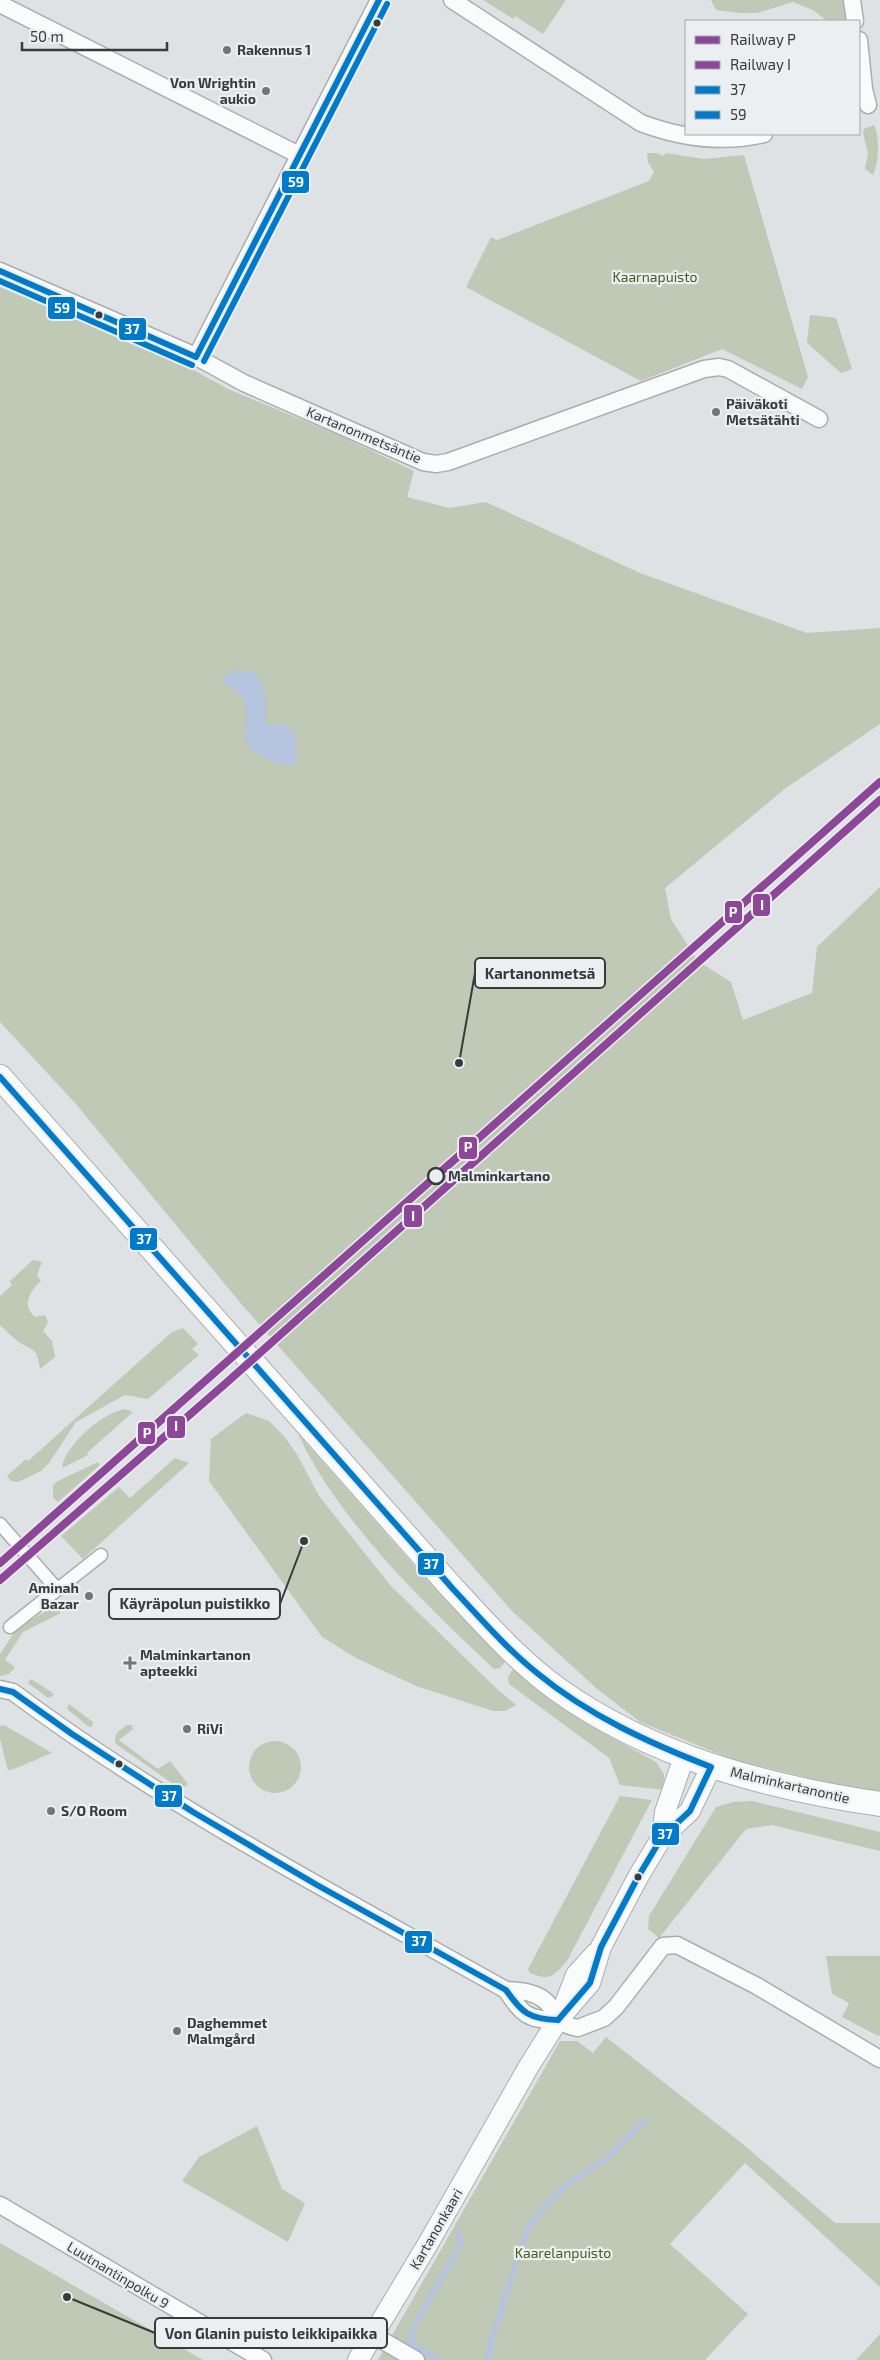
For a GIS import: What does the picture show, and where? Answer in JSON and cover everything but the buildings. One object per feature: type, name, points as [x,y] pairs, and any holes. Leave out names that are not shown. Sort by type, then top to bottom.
[{"type":"main road","name":"Malminkartanontie","points":[[0,1077],[453,1589],[517,1656],[557,1688],[598,1715],[684,1757],[710,1767],[796,1789],[880,1804]]},
{"type":"street","points":[[196,357],[379,0]]},
{"type":"street","points":[[452,0],[642,123],[668,133],[710,139],[758,135]]},
{"type":"street","points":[[852,0],[855,20]]},
{"type":"street","points":[[0,4],[299,155]]},
{"type":"street","points":[[860,50],[864,89],[869,105]]},
{"type":"street","name":"Kartanonmetsäntie","points":[[0,271],[196,357],[244,383],[423,462],[436,464],[466,456],[704,369],[720,367],[728,369],[819,419]]},
{"type":"street","points":[[0,1524],[57,1589]]},
{"type":"street","points":[[10,1627],[101,1555]]},
{"type":"street","points":[[0,1689],[13,1692],[89,1746],[227,1832],[506,1990],[520,2010],[538,2020],[558,2020],[578,2028],[604,2018],[616,2007],[663,1946],[677,1945],[757,1986],[880,2059]]},
{"type":"street","name":"Kartanonkaari","points":[[662,1837],[665,1812],[684,1757]]},
{"type":"street","name":"Kartanonkaari","points":[[358,2360],[429,2242],[497,2120],[558,2020],[590,1983],[601,1947],[662,1837],[690,1811],[710,1767]]},
{"type":"street","name":"Luutnantinpolku 9","points":[[0,2205],[262,2360]]},
{"type":"street","points":[[373,2335],[416,2360]]},
{"type":"green space","points":[[483,0],[566,0],[543,34],[515,16],[513,19]]},
{"type":"green space","points":[[711,0],[845,0],[848,20],[826,20],[813,10],[793,2],[757,13],[716,10]]},
{"type":"green space","points":[[874,125],[878,149],[877,163],[873,175],[865,169],[868,153],[863,133],[864,129]]},
{"type":"green space","name":"Kaarnapuisto","points":[[647,153],[656,153],[664,156],[666,153],[704,159],[744,155],[808,377],[802,389],[722,349],[641,381],[466,287],[491,237],[497,240],[649,181],[654,172],[648,162]]},
{"type":"green space","points":[[0,287],[172,358],[228,389],[341,436],[414,471],[407,497],[449,508],[486,502],[640,573],[807,633],[880,628],[880,724],[786,788],[665,888],[671,919],[698,961],[731,982],[743,1020],[812,993],[817,947],[880,887],[880,1793],[863,1791],[734,1760],[640,1722],[596,1688],[512,1611],[243,1306],[75,1103],[0,1022]]},
{"type":"green space","points":[[810,315],[836,318],[852,369],[841,373],[807,343]]},
{"type":"green space","points":[[33,1260],[42,1262],[37,1275],[41,1281],[33,1289],[29,1298],[28,1308],[35,1317],[45,1315],[48,1322],[43,1331],[52,1341],[55,1357],[40,1369],[36,1353],[16,1340],[0,1325],[0,1296],[12,1285],[10,1281]]},
{"type":"green space","points":[[183,1328],[198,1344],[192,1349],[199,1355],[148,1399],[125,1395],[76,1422],[49,1463],[41,1471],[18,1482],[11,1481],[7,1476],[26,1459],[28,1461],[172,1332]]},
{"type":"green space","points":[[125,1409],[133,1412],[87,1453],[88,1455],[62,1468],[64,1459],[77,1440],[86,1431],[106,1416]]},
{"type":"green space","points":[[246,1413],[269,1421],[284,1436],[298,1456],[319,1496],[391,1586],[516,1705],[505,1711],[493,1711],[416,1686],[356,1658],[322,1637],[209,1481],[211,1439]]},
{"type":"green space","points":[[298,1434],[427,1580],[505,1662],[500,1668],[494,1669],[439,1617],[385,1560],[336,1499]]},
{"type":"green space","points":[[175,1458],[189,1463],[83,1559],[61,1536],[119,1487],[130,1498]]},
{"type":"green space","points":[[98,1462],[100,1465],[58,1502],[53,1498],[53,1485],[56,1482]]},
{"type":"green space","points":[[55,1606],[61,1613],[23,1632],[5,1660],[15,1667],[9,1674],[0,1676],[0,1654],[18,1627]]},
{"type":"green space","points":[[513,1669],[553,1702],[596,1729],[656,1762],[664,1774],[664,1790],[620,1785],[609,1758],[509,1684],[508,1677]]},
{"type":"green space","points":[[31,1679],[53,1693],[53,1696],[48,1698],[28,1683]]},
{"type":"green space","points":[[69,1704],[93,1722],[92,1727],[89,1727],[67,1709]]},
{"type":"green space","points":[[4,1725],[52,1753],[8,1770],[0,1739],[0,1726]]},
{"type":"green space","points":[[127,1725],[132,1725],[133,1729],[119,1740],[158,1769],[170,1761],[188,1784],[183,1788],[179,1788],[116,1744],[116,1735]]},
{"type":"green space","points":[[270,1741],[280,1741],[294,1748],[301,1762],[301,1772],[294,1786],[280,1793],[270,1793],[260,1789],[253,1782],[249,1772],[249,1762],[253,1752],[260,1745]]},
{"type":"green space","points":[[620,1796],[652,1800],[567,1961],[551,1976],[542,1977],[530,1973],[528,1969]]},
{"type":"green space","points":[[752,1801],[880,1832],[880,1851],[772,1825],[746,1829],[659,1938],[648,1929],[649,1916],[716,1807],[733,1802]]},
{"type":"green space","points":[[826,1956],[880,1956],[880,2035],[878,2036],[842,2017],[849,2003],[832,1994]]},
{"type":"green space","name":"Kaarelanpuisto","points":[[606,2037],[744,2145],[835,2223],[880,2223],[880,2287],[745,2163],[670,2244],[748,2314],[705,2360],[378,2360],[560,2041],[577,2041],[593,2053]]},
{"type":"green space","points":[[257,2126],[282,2189],[305,2203],[288,2242],[182,2181],[199,2157]]},
{"type":"green space","points":[[0,2243],[203,2360],[0,2360]]},
{"type":"green space","points":[[880,2334],[880,2360],[856,2360]]},
{"type":"water","points":[[234,671],[255,672],[266,696],[266,724],[282,724],[294,731],[297,753],[294,765],[276,764],[249,748],[244,734],[247,720],[244,698],[225,683],[223,677]]},
{"type":"waterway","points":[[487,2360],[491,2349],[491,2341],[527,2230],[547,2203],[568,2184],[605,2160],[644,2121]]},
{"type":"waterway","points":[[439,2360],[411,2343],[412,2330],[461,2244],[458,2233]]},
{"type":"rail line","name":"P","points":[[0,1563],[880,782]]},
{"type":"rail line","name":"I","points":[[0,1580],[225,1384],[880,800]]},
{"type":"transit line","name":"37","points":[[196,357],[379,0]]},
{"type":"transit line","name":"59","points":[[204,361],[387,4]]},
{"type":"transit line","name":"37","points":[[0,271],[196,357]]},
{"type":"transit line","name":"59","points":[[0,281],[192,365]]},
{"type":"transit line","name":"37","points":[[0,1077],[453,1589],[504,1643],[537,1673],[598,1715],[642,1738],[711,1767],[690,1811],[662,1837],[638,1877],[601,1947],[590,1983],[558,2020]]},
{"type":"transit line","name":"37","points":[[0,1689],[13,1692],[72,1734],[193,1812],[317,1885],[506,1990],[527,2013],[540,2018],[558,2020]]},
{"type":"place","name":"Rakennus 1","points":[[227,50]]},
{"type":"place","name":"Von Wrightin aukio","points":[[266,91]]},
{"type":"place","name":"Päiväkoti Metsätähti","points":[[716,412]]},
{"type":"place","name":"Kartanonmetsä","points":[[459,1063]]},
{"type":"place","name":"Malminkartano","points":[[436,1176]]},
{"type":"place","name":"Käyräpolun puistikko","points":[[304,1541]]},
{"type":"place","name":"Aminah Bazar","points":[[89,1596]]},
{"type":"place","name":"Malminkartanon apteekki","points":[[130,1663]]},
{"type":"place","name":"RiVi","points":[[187,1729]]},
{"type":"place","name":"S/O Room","points":[[51,1811]]},
{"type":"place","name":"Daghemmet Malmgård","points":[[177,2031]]},
{"type":"place","name":"Von Glanin puisto leikkipaikka","points":[[67,2297]]}]
